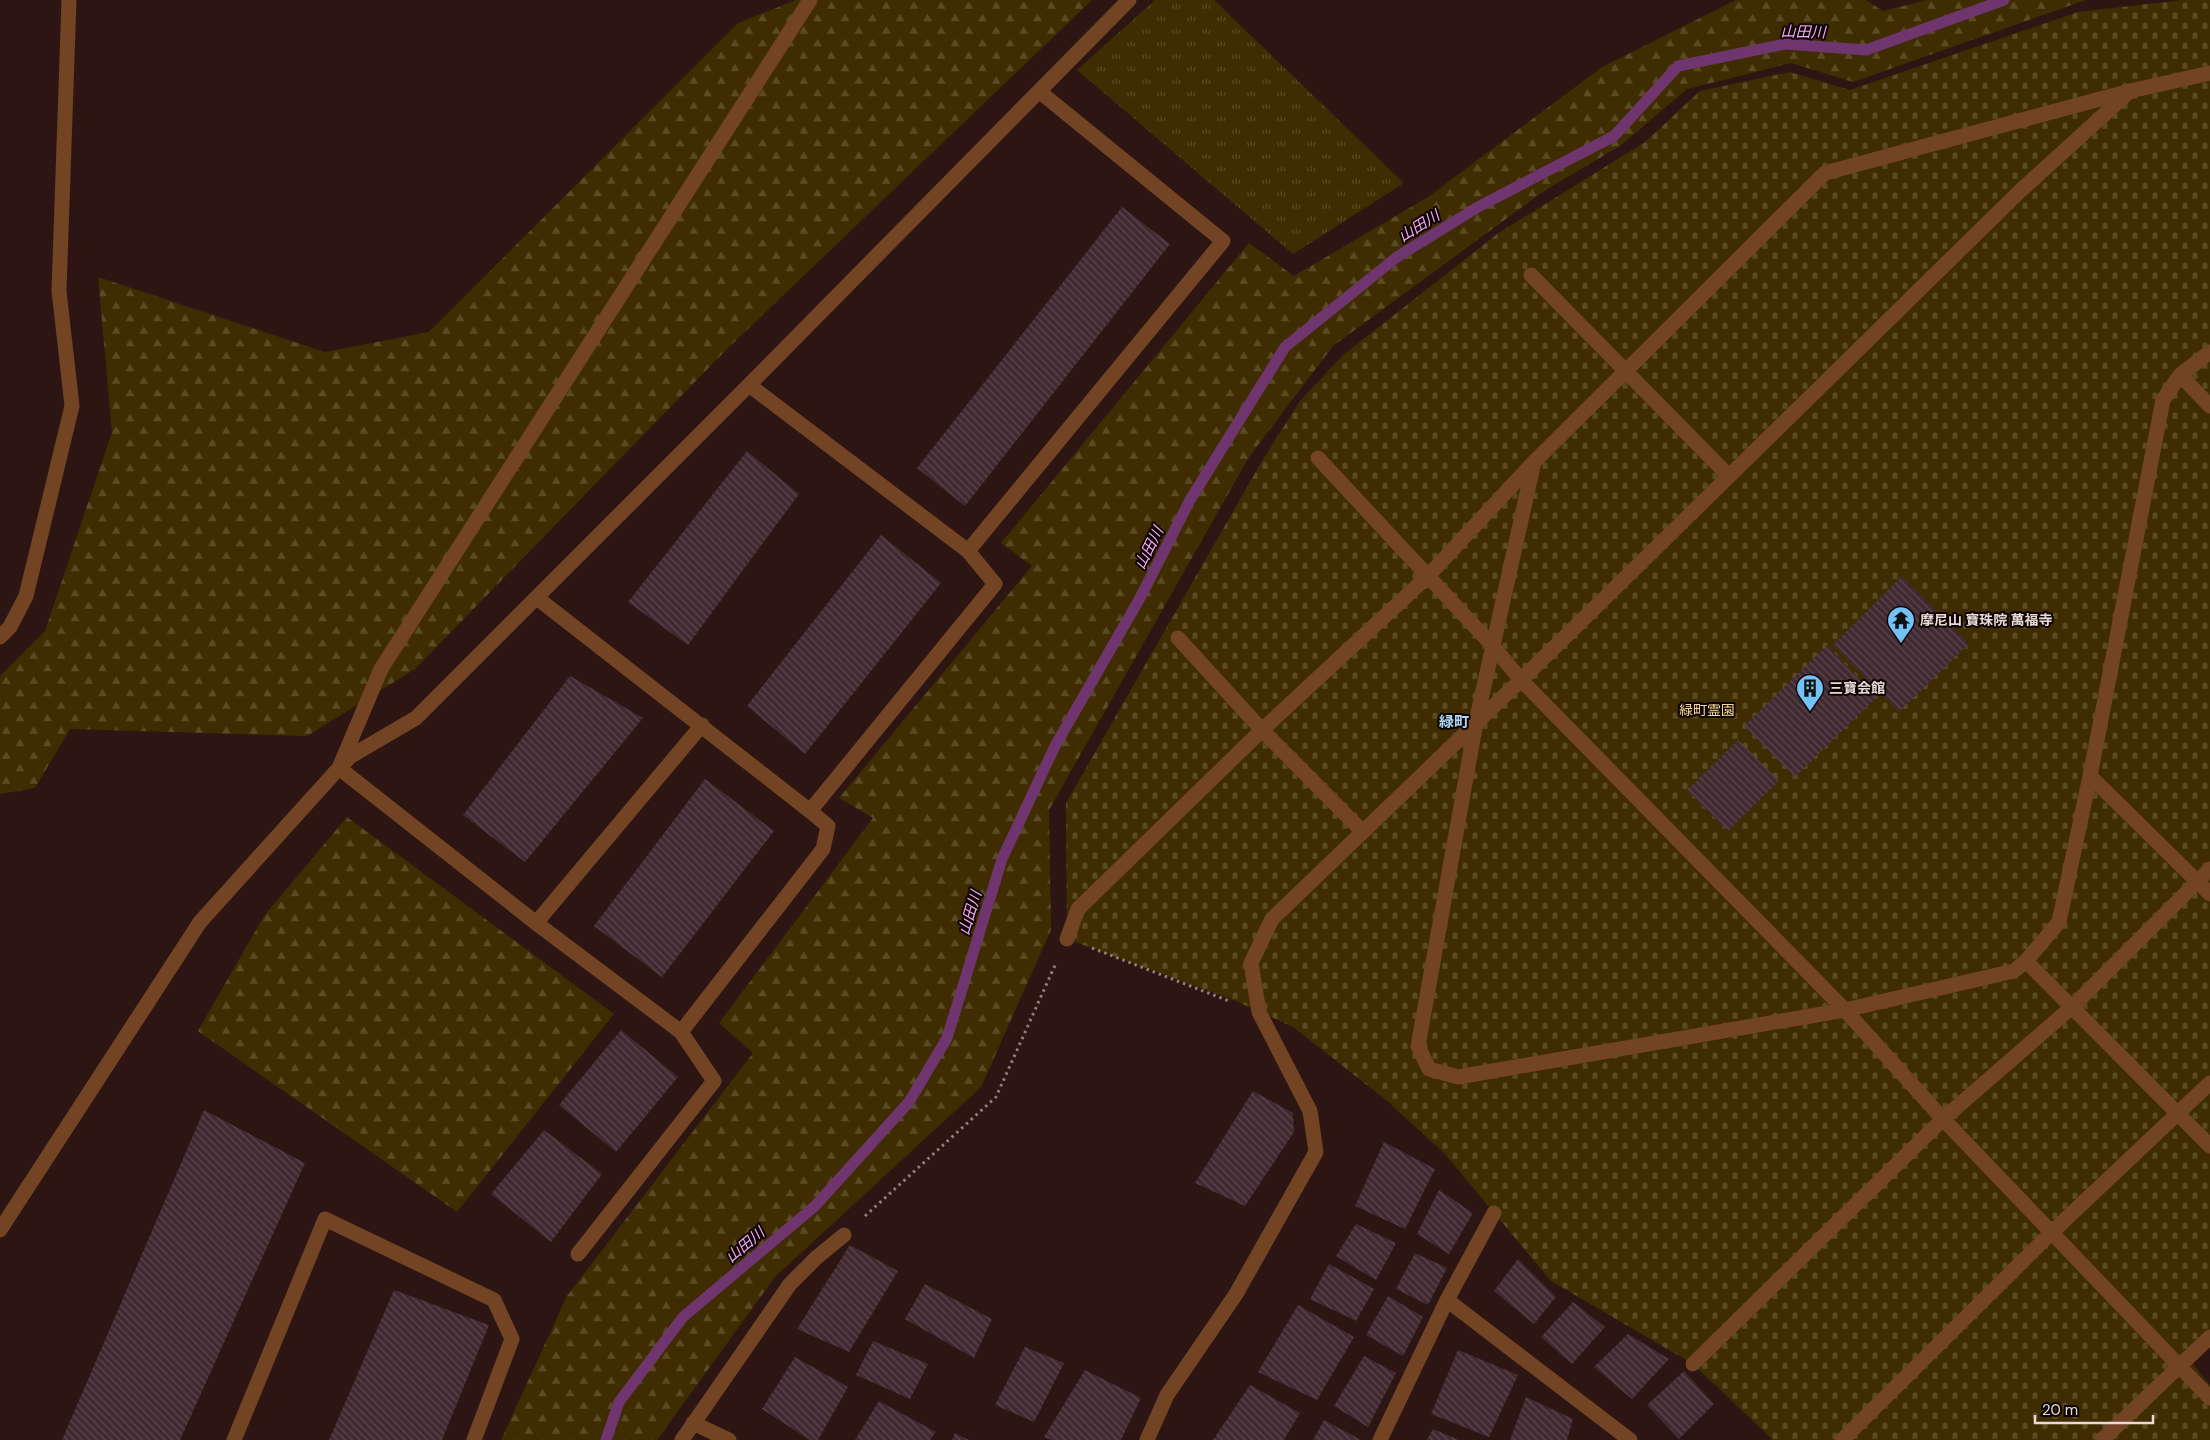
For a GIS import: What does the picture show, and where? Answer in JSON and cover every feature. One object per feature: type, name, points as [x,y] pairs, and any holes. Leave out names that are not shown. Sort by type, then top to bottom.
[{"type":"street","points":[[0,638],[10,627],[26,596],[72,406],[59,291],[69,0]]},
{"type":"street","points":[[340,768],[381,669],[810,0]]},
{"type":"street","points":[[0,1230],[200,922],[351,756],[416,718],[1040,92],[1129,0]]},
{"type":"street","points":[[1067,939],[1078,909],[1262,730],[1428,576],[1534,462],[1825,173],[2130,91],[2210,73]]},
{"type":"street","points":[[1146,1440],[1167,1395],[1236,1294],[1316,1152],[1310,1111],[1259,1012],[1251,963],[1272,919],[1521,680],[2018,193],[2130,91]]},
{"type":"street","points":[[968,551],[1223,241],[1040,92]]},
{"type":"street","points":[[1530,275],[1729,476]]},
{"type":"street","points":[[1534,462],[1476,722],[1418,1046],[1429,1069],[1458,1077],[1845,1010],[2014,970],[2026,961],[2059,922],[2090,776],[2163,400],[2180,375],[2210,352]]},
{"type":"street","points":[[2180,375],[2210,406]]},
{"type":"street","points":[[749,385],[968,551],[996,584],[810,811]]},
{"type":"street","points":[[1318,458],[1492,645],[1521,680],[1845,1010],[1943,1119],[2210,1398]]},
{"type":"street","points":[[536,598],[702,725],[828,826],[823,849],[681,1032]]},
{"type":"street","points":[[1178,638],[1262,730],[1363,832]]},
{"type":"street","points":[[536,923],[702,725]]},
{"type":"street","points":[[340,768],[536,923],[681,1032],[714,1081],[578,1254]]},
{"type":"street","points":[[2090,776],[2210,894]]},
{"type":"street","points":[[1693,1364],[1943,1119],[2072,1007],[2210,869]]},
{"type":"street","points":[[2026,961],[2210,1146]]},
{"type":"street","points":[[1842,1440],[2051,1233],[2210,1083]]},
{"type":"street","points":[[1380,1440],[1447,1300],[1494,1213]]},
{"type":"street","points":[[234,1440],[325,1219],[494,1300],[512,1339],[474,1440]]},
{"type":"street","points":[[682,1440],[790,1284],[816,1258],[844,1235]]},
{"type":"street","points":[[1447,1300],[1630,1440]]},
{"type":"street","points":[[2102,1440],[2210,1337]]},
{"type":"street","points":[[693,1423],[729,1440]]},
{"type":"path","points":[[844,1235],[996,1097],[1067,939],[1259,1012]]},
{"type":"green space","points":[[796,0],[1092,0],[725,351],[415,669],[307,736],[70,729],[35,788],[0,794],[0,676],[45,631],[112,432],[98,277],[325,352],[429,332],[738,23]]},
{"type":"green space","points":[[1155,0],[1214,0],[1404,183],[1293,254],[1077,70]]},
{"type":"green space","points":[[1736,0],[1866,0],[1883,11],[1927,0],[2086,0],[1853,82],[1791,63],[1687,89],[1620,146],[1544,191],[1333,346],[1249,457],[1049,810],[1051,930],[981,1087],[775,1277],[657,1440],[501,1440],[567,1296],[753,1053],[719,1023],[873,818],[839,798],[1032,566],[1001,543],[1249,243],[1294,276],[1428,197],[1602,67]]},
{"type":"green space","name":"緑町霊園","points":[[2182,0],[2210,0],[2210,1343],[2191,1362],[2210,1385],[2210,1440],[1773,1440],[1693,1364],[1551,1281],[1444,1153],[1386,1100],[1293,1027],[1236,1001],[1067,939],[1066,803],[1262,461],[1300,401],[1342,356],[1497,234],[1645,142],[1700,91],[1790,72],[1850,90],[2078,12]]},
{"type":"green space","points":[[347,817],[614,1014],[457,1212],[198,1031],[264,916]]},
{"type":"building","points":[[1122,207],[1170,244],[965,506],[917,468]]},
{"type":"building","points":[[747,451],[799,494],[688,645],[628,602]]},
{"type":"building","points":[[881,535],[941,583],[805,754],[747,706]]},
{"type":"building","name":"摩尼山 寶珠院 萬福寺","points":[[1902,576],[1969,644],[1899,712],[1833,645]]},
{"type":"building","name":"三寶会館","points":[[1827,645],[1877,697],[1795,777],[1744,726]]},
{"type":"building","points":[[570,676],[643,718],[525,862],[463,815]]},
{"type":"building","points":[[1738,740],[1779,781],[1728,831],[1687,790]]},
{"type":"building","points":[[705,779],[774,831],[662,977],[594,926]]},
{"type":"building","points":[[621,1030],[678,1077],[616,1152],[559,1105]]},
{"type":"building","points":[[1253,1091],[1293,1113],[1294,1132],[1245,1206],[1195,1183]]},
{"type":"building","points":[[204,1110],[305,1163],[180,1440],[62,1440]]},
{"type":"building","points":[[544,1130],[602,1174],[551,1242],[491,1194]]},
{"type":"building","points":[[1384,1142],[1435,1169],[1405,1229],[1355,1206]]},
{"type":"building","points":[[1439,1190],[1473,1213],[1449,1254],[1417,1234]]},
{"type":"building","points":[[1356,1224],[1396,1243],[1376,1280],[1336,1256]]},
{"type":"building","points":[[850,1245],[898,1271],[849,1352],[797,1329]]},
{"type":"building","points":[[1415,1253],[1447,1268],[1428,1305],[1396,1289]]},
{"type":"building","points":[[1518,1259],[1556,1297],[1534,1324],[1494,1291]]},
{"type":"building","points":[[1329,1264],[1374,1289],[1356,1321],[1310,1299]]},
{"type":"building","points":[[925,1284],[992,1319],[974,1358],[905,1319]]},
{"type":"building","points":[[394,1290],[489,1325],[442,1440],[329,1440]]},
{"type":"building","points":[[1388,1296],[1423,1317],[1403,1356],[1366,1335]]},
{"type":"building","points":[[1573,1302],[1605,1327],[1572,1364],[1541,1337]]},
{"type":"building","points":[[1298,1305],[1354,1337],[1317,1400],[1258,1372]]},
{"type":"building","points":[[1628,1334],[1669,1359],[1632,1399],[1594,1367]]},
{"type":"building","points":[[873,1341],[928,1364],[910,1399],[856,1375]]},
{"type":"building","points":[[1025,1347],[1064,1363],[1034,1422],[995,1405]]},
{"type":"building","points":[[1458,1350],[1518,1375],[1489,1437],[1431,1414]]},
{"type":"building","points":[[1364,1356],[1396,1373],[1368,1427],[1334,1406]]},
{"type":"building","points":[[795,1357],[848,1387],[818,1440],[810,1440],[762,1409]]},
{"type":"building","points":[[1085,1370],[1141,1398],[1121,1440],[1052,1440],[1044,1437]]},
{"type":"building","points":[[1684,1371],[1714,1404],[1679,1439],[1647,1405]]},
{"type":"building","points":[[1250,1385],[1300,1413],[1284,1440],[1213,1440]]},
{"type":"building","points":[[1526,1397],[1573,1419],[1567,1440],[1510,1440]]},
{"type":"building","points":[[879,1401],[936,1432],[930,1440],[855,1440]]},
{"type":"building","points":[[1324,1420],[1361,1440],[1313,1440]]},
{"type":"building","points":[[1433,1429],[1459,1440],[1427,1440]]},
{"type":"building","points":[[955,1433],[969,1440],[952,1440]]},
{"type":"waterway","name":"山田川","points":[[606,1440],[619,1402],[683,1317],[815,1206],[909,1102],[947,1038],[1002,859],[1055,746],[1140,598],[1190,500],[1285,347],[1397,257],[1478,207],[1614,136],[1678,66],[1785,44],[1866,50],[2004,0]]},
{"type":"place","name":"摩尼山 寶珠院 萬福寺","points":[[1901,644]]},
{"type":"place","name":"三寶会館","points":[[1810,712]]},
{"type":"district","name":"緑町","points":[[1454,722]]}]
